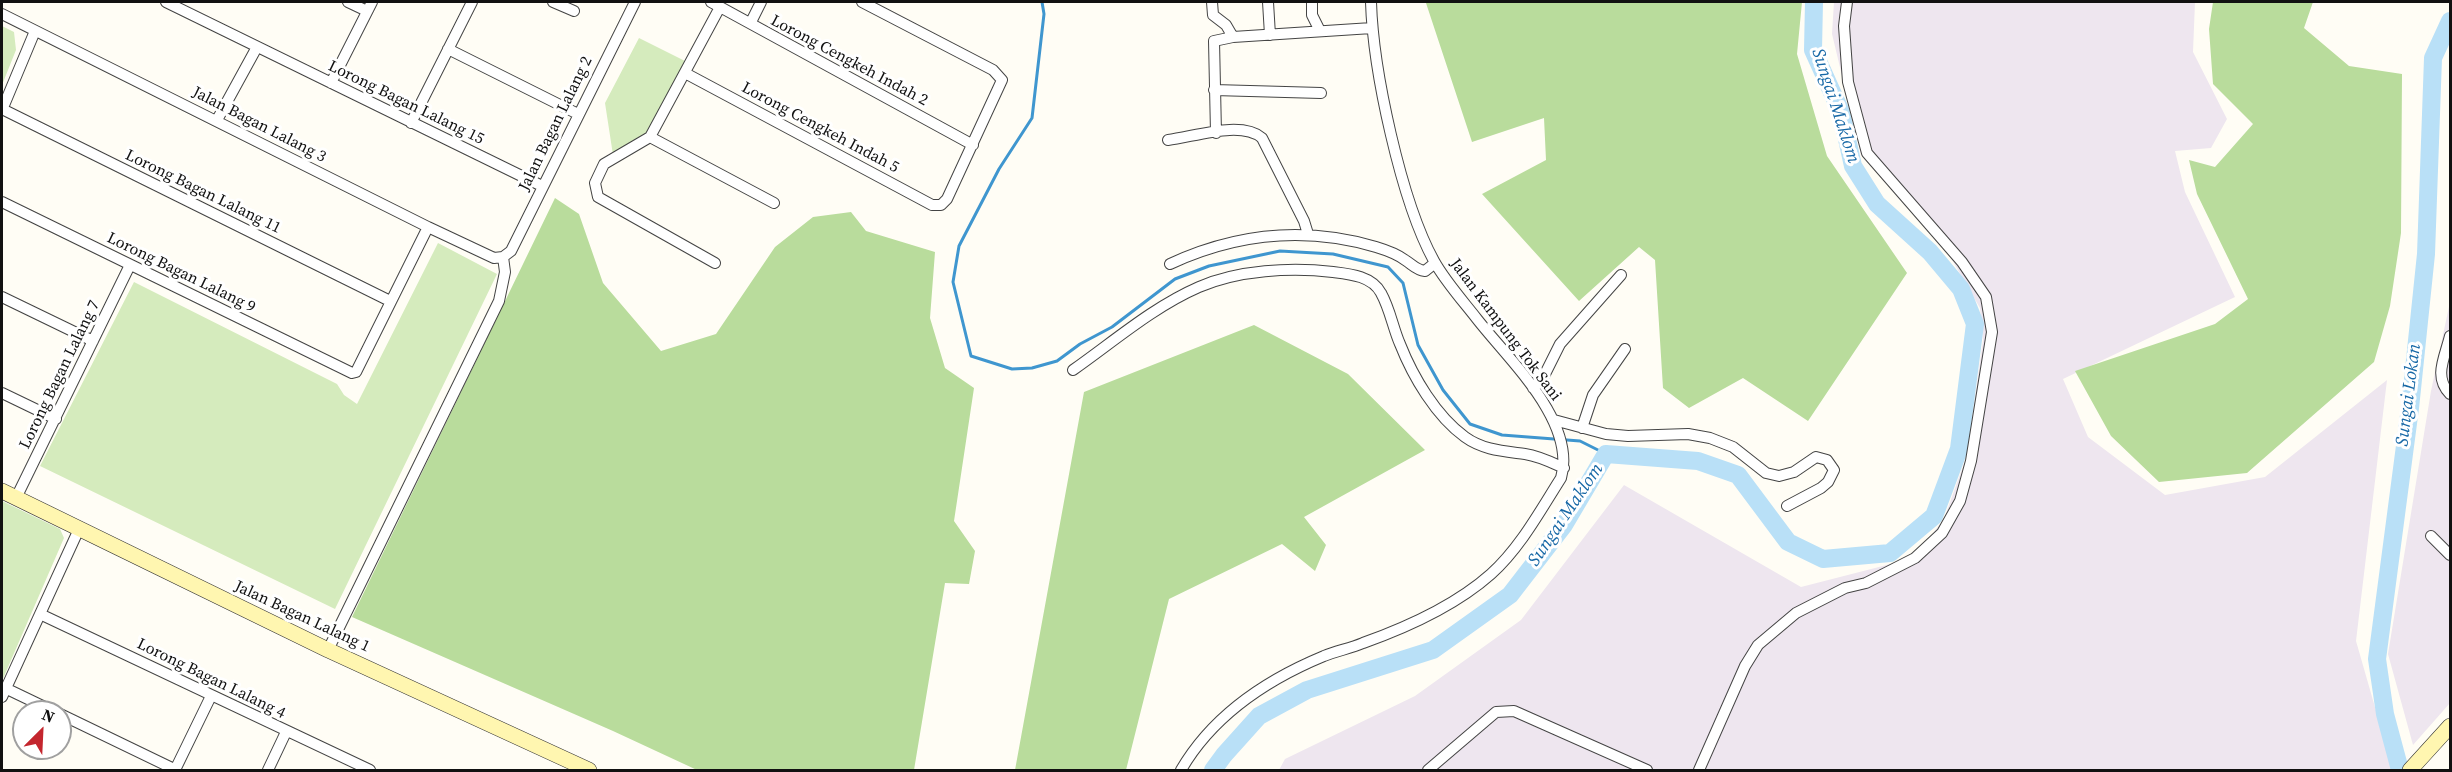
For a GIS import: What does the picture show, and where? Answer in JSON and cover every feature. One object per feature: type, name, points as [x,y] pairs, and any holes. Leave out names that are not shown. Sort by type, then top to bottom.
[{"type":"main road","name":"Jalan Bagan Lalang 1","points":[[2,491],[328,650],[589,771]]},
{"type":"main road","points":[[2412,769],[2451,726]]},
{"type":"street","name":"Lorong Bagan Lalang 15","points":[[166,2],[183,5],[257,47],[542,186]]},
{"type":"street","points":[[331,83],[369,6],[348,2]]},
{"type":"street","points":[[411,123],[472,2]]},
{"type":"street","points":[[553,2],[574,11]]},
{"type":"street","name":"Jalan Bagan Lalang 2","points":[[503,257],[511,250],[635,2]]},
{"type":"street","points":[[751,22],[761,2]]},
{"type":"street","points":[[862,2],[993,70],[1002,80],[973,145]]},
{"type":"street","points":[[1212,2],[1213,15],[1226,25],[1233,37]]},
{"type":"street","points":[[1268,2],[1270,34]]},
{"type":"street","points":[[1312,2],[1312,15],[1320,31]]},
{"type":"street","name":"Jalan Kampung Tok Sani","points":[[1371,2],[1372,28],[1397,155],[1420,231],[1435,263],[1533,388],[1555,423],[1564,462]]},
{"type":"street","points":[[1699,771],[1745,666],[1758,645],[1796,612],[1845,588],[1866,583],[1915,558],[1942,533],[1960,501],[1971,461],[1992,332],[1986,297],[1962,262],[1866,153],[1848,82],[1844,26],[1847,2]]},
{"type":"street","points":[[715,4],[685,73],[650,137],[604,164],[595,183],[598,197],[715,264]]},
{"type":"street","name":"Lorong Cengkeh Indah 2","points":[[715,4],[751,22],[758,30],[973,145]]},
{"type":"street","name":"Jalan Bagan Lalang 3","points":[[2,14],[428,227],[494,258],[503,257]]},
{"type":"street","points":[[1216,133],[1214,42],[1233,37],[1372,28]]},
{"type":"street","points":[[2,109],[35,31]]},
{"type":"street","points":[[217,120],[257,47]]},
{"type":"street","points":[[448,49],[578,114]]},
{"type":"street","name":"Lorong Cengkeh Indah 5","points":[[685,73],[932,205],[941,205],[947,199],[973,145]]},
{"type":"street","points":[[1214,90],[1321,93]]},
{"type":"street","name":"Lorong Bagan Lalang 11","points":[[2,109],[390,302]]},
{"type":"street","points":[[1168,140],[1242,129],[1255,133],[1262,138],[1304,221],[1308,234]]},
{"type":"street","points":[[650,137],[774,203]]},
{"type":"street","name":"Lorong Bagan Lalang 9","points":[[2,202],[346,372],[356,372],[390,302]]},
{"type":"street","points":[[390,302],[428,227]]},
{"type":"street","points":[[1170,264],[1228,242],[1282,234],[1308,234],[1358,242],[1404,259],[1418,270],[1425,271],[1435,263]]},
{"type":"street","points":[[328,650],[499,301],[506,272],[503,257]]},
{"type":"street","name":"Lorong Bagan Lalang 7","points":[[16,498],[130,265]]},
{"type":"street","points":[[1073,370],[1147,318],[1207,284],[1285,268],[1355,274],[1380,291],[1400,345],[1422,388],[1441,413],[1463,435],[1479,446],[1505,453],[1527,454],[1564,462],[1561,478],[1519,542],[1492,573],[1464,594],[1413,623],[1325,655],[1262,686],[1226,713],[1181,771]]},
{"type":"street","points":[[1533,388],[1543,378],[1560,344],[1621,275]]},
{"type":"street","points":[[2,297],[93,341]]},
{"type":"street","points":[[2451,336],[2440,373],[2442,386],[2451,394]]},
{"type":"street","points":[[1582,428],[1593,395],[1625,349]]},
{"type":"street","points":[[2,393],[56,419]]},
{"type":"street","points":[[1555,423],[1628,436],[1688,434],[1710,438],[1733,447],[1766,473],[1779,476],[1794,472],[1816,457],[1827,460],[1834,470],[1828,482],[1786,506]]},
{"type":"street","points":[[22,700],[3,693],[79,529]]},
{"type":"street","points":[[2431,536],[2451,555]]},
{"type":"street","name":"Lorong Bagan Lalang 4","points":[[40,614],[370,771]]},
{"type":"street","points":[[72,720],[175,770],[211,696]]},
{"type":"street","points":[[1428,771],[1496,712],[1514,711],[1631,767],[1647,771]]},
{"type":"street","points":[[268,771],[286,732]]},
{"type":"shaded area","points":[[1834,2],[2195,2],[2193,52],[2227,119],[2211,148],[2175,151],[2185,192],[2235,297],[2063,379],[2088,437],[2165,495],[2265,477],[2387,380],[2356,641],[2393,770],[1279,770],[1285,759],[1415,696],[1521,620],[1624,485],[1801,587],[1914,558],[1944,519],[1967,455],[1983,340],[1980,308],[1948,253],[1861,155],[1832,34]]},
{"type":"shaded area","points":[[2450,302],[2450,703],[2413,745],[2388,654],[2431,391]]},
{"type":"green space","points":[[1802,2],[1797,54],[1827,156],[1907,273],[1808,421],[1743,378],[1689,408],[1663,388],[1655,260],[1639,247],[1579,301],[1482,194],[1546,160],[1544,118],[1472,142],[1426,3]]},
{"type":"green space","points":[[2213,2],[2313,2],[2304,28],[2349,66],[2402,74],[2401,233],[2390,306],[2374,362],[2247,473],[2159,482],[2111,436],[2075,371],[2215,324],[2248,299],[2197,194],[2189,160],[2215,167],[2253,124],[2213,84],[2209,29]]},
{"type":"green space","points":[[2,26],[14,32],[16,50],[2,85]]},
{"type":"green space","points":[[639,38],[687,62],[648,134],[613,155],[605,103]]},
{"type":"green space","points":[[555,198],[579,214],[603,283],[661,351],[716,334],[775,247],[813,217],[851,212],[866,231],[935,252],[930,318],[945,368],[974,388],[954,521],[975,551],[969,584],[945,583],[914,770],[697,770],[352,617]]},
{"type":"green space","points":[[438,243],[497,274],[335,609],[40,466],[134,282],[337,384],[344,395],[357,404]]},
{"type":"green space","points":[[1254,325],[1348,374],[1425,450],[1304,517],[1326,545],[1315,571],[1282,544],[1169,599],[1126,770],[1015,770],[1084,392]]},
{"type":"green space","points":[[2,501],[60,529],[64,538],[2,681]]},
{"type":"waterway","points":[[1042,2],[1044,14],[1032,118],[999,169],[959,246],[953,282],[971,356],[1012,369],[1032,368],[1057,361],[1080,344],[1112,327],[1175,279],[1209,266],[1280,251],[1333,254],[1388,267],[1403,283],[1418,345],[1443,390],[1470,424],[1502,435],[1580,441],[1606,454]]},
{"type":"waterway","name":"Sungai Maklom","points":[[1213,770],[1259,716],[1307,690],[1433,650],[1510,595],[1564,525],[1606,454],[1698,461],[1738,475],[1788,542],[1823,559],[1890,553],[1934,516],[1959,449],[1975,324],[1961,289],[1930,252],[1877,204],[1853,166],[1841,112],[1813,50],[1814,2]]},
{"type":"waterway","name":"Sungai Lokan","points":[[2400,770],[2385,714],[2377,659],[2410,408],[2426,254],[2433,58],[2450,21]]}]
